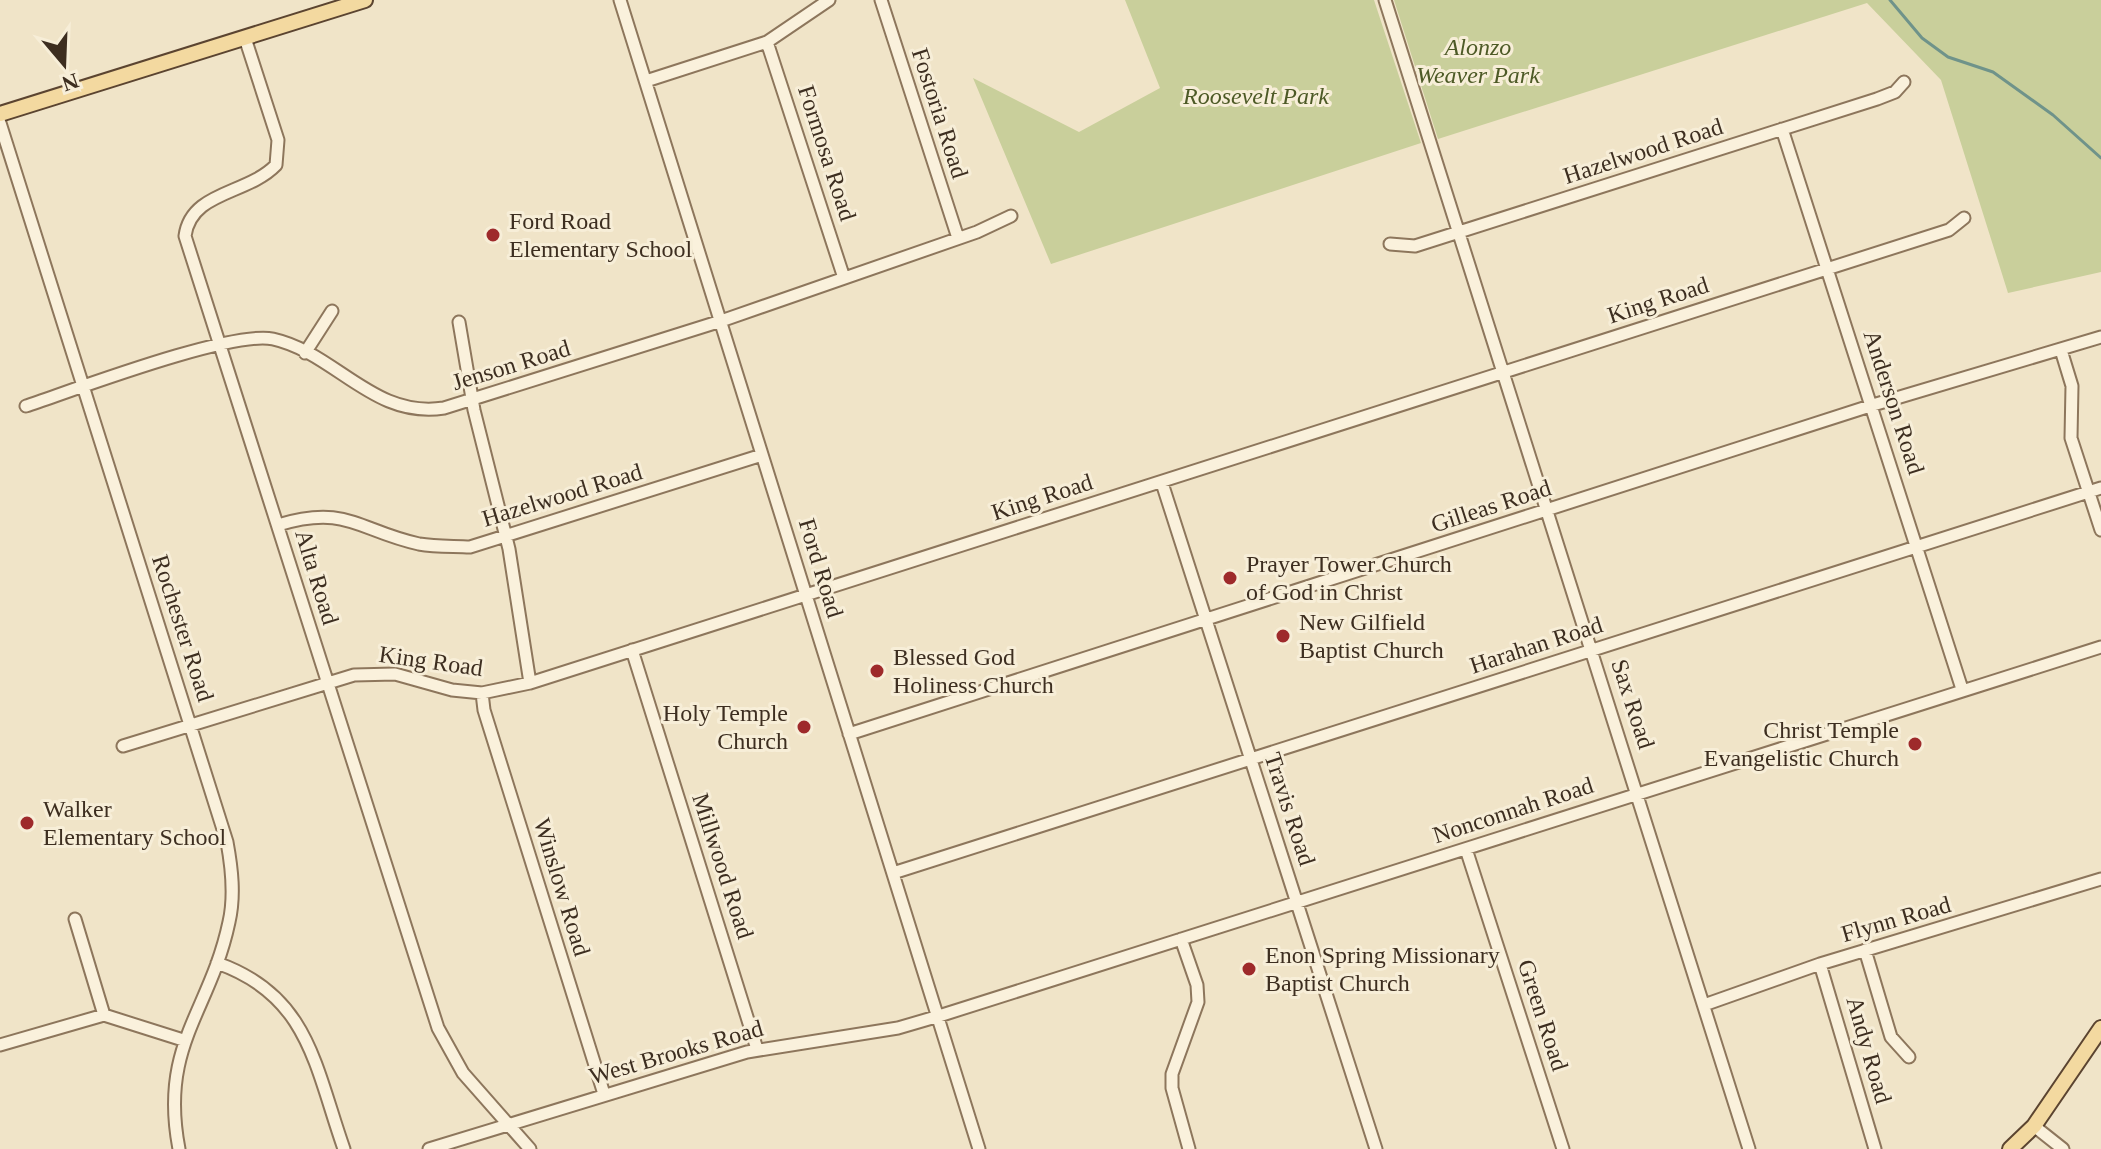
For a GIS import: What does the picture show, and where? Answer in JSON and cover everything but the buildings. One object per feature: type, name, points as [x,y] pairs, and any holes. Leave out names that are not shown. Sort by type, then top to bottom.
[{"type":"main road","points":[[0,114],[365,0]]},
{"type":"main road","points":[[2010,1149],[2034,1126],[2101,1028]]},
{"type":"street","name":"Ford Road","points":[[620,0],[979,1149]]},
{"type":"street","points":[[646,81],[767,42],[829,0]]},
{"type":"street","name":"Fostoria Road","points":[[881,0],[958,238]]},
{"type":"street","name":"Sax Road","points":[[1385,0],[1749,1149]]},
{"type":"street","name":"Alta Road","points":[[245,38],[278,140],[276,165],[262,180],[198,207],[187,222],[185,236],[437,1027],[463,1073],[530,1149]]},
{"type":"street","name":"Formosa Road","points":[[767,42],[844,278]]},
{"type":"street","name":"Hazelwood Road","points":[[1390,244],[1408,248],[1890,94],[1904,82]]},
{"type":"street","name":"Rochester Road","points":[[0,123],[225,832],[231,865],[230,915],[217,963],[183,1040],[174,1093],[179,1149]]},
{"type":"street","name":"Anderson Road","points":[[1782,129],[1962,689]]},
{"type":"street","name":"Jenson Road","points":[[26,406],[221,344],[263,337],[305,353],[375,397],[401,407],[437,409],[721,321],[958,238],[1011,216]]},
{"type":"street","name":"King Road","points":[[123,746],[354,675],[384,672],[452,690],[482,693],[530,683],[1949,230],[1964,218]]},
{"type":"street","points":[[305,353],[332,311]]},
{"type":"street","points":[[459,322],[472,400],[506,537],[530,683]]},
{"type":"street","name":"Gilleas Road","points":[[849,734],[1873,405],[2101,337]]},
{"type":"street","points":[[2061,350],[2073,395],[2071,438],[2101,530]]},
{"type":"street","name":"Hazelwood Road","points":[[278,525],[333,517],[362,523],[421,544],[470,547],[762,455]]},
{"type":"street","name":"Travis Road","points":[[1162,483],[1376,1149]]},
{"type":"street","name":"Harahan Road","points":[[893,873],[2101,488]]},
{"type":"street","name":"Nonconnah Road","points":[[939,1016],[2101,647]]},
{"type":"street","name":"Millwood Road","points":[[632,650],[757,1049]]},
{"type":"street","name":"Winslow Road","points":[[482,693],[484,710],[604,1094]]},
{"type":"street","name":"Green Road","points":[[1466,849],[1563,1149]]},
{"type":"street","name":"Flynn Road","points":[[1704,1005],[1820,964],[2101,879]]},
{"type":"street","points":[[75,919],[104,1015]]},
{"type":"street","points":[[1181,939],[1197,985],[1198,1002],[1193,1024],[1175,1065],[1172,1088],[1189,1149]]},
{"type":"street","points":[[1865,950],[1891,1037],[1909,1057]]},
{"type":"street","points":[[217,963],[269,988],[296,1019],[344,1149]]},
{"type":"street","name":"Andy Road","points":[[1820,964],[1875,1149]]},
{"type":"street","points":[[0,1045],[104,1015],[183,1040]]},
{"type":"street","name":"West Brooks Road","points":[[429,1149],[757,1049],[885,1030],[939,1016]]},
{"type":"street","points":[[2034,1126],[2063,1149]]},
{"type":"green space","name":"Roosevelt Park","points":[[1125,0],[1374,0],[1421,143],[1051,264],[973,78],[1079,132],[1160,88]]},
{"type":"green space","name":"Alonzo Weaver Park","points":[[1394,0],[2101,0],[2101,272],[2008,293],[1941,80],[1867,3],[1438,139]]},
{"type":"waterway","points":[[1890,0],[1922,38],[1948,57],[1993,72],[2053,115],[2101,158]]},
{"type":"place","name":"Ford Road Elementary School","points":[[493,235]]},
{"type":"place","name":"Prayer Tower Church of God in Christ","points":[[1230,578]]},
{"type":"place","name":"New Gilfield Baptist Church","points":[[1283,636]]},
{"type":"place","name":"Blessed God Holiness Church","points":[[877,671]]},
{"type":"place","name":"Holy Temple Church","points":[[804,727]]},
{"type":"place","name":"Christ Temple Evangelistic Church","points":[[1915,744]]},
{"type":"place","name":"Walker Elementary School","points":[[27,823]]},
{"type":"place","name":"Enon Spring Missionary Baptist Church","points":[[1249,969]]}]
